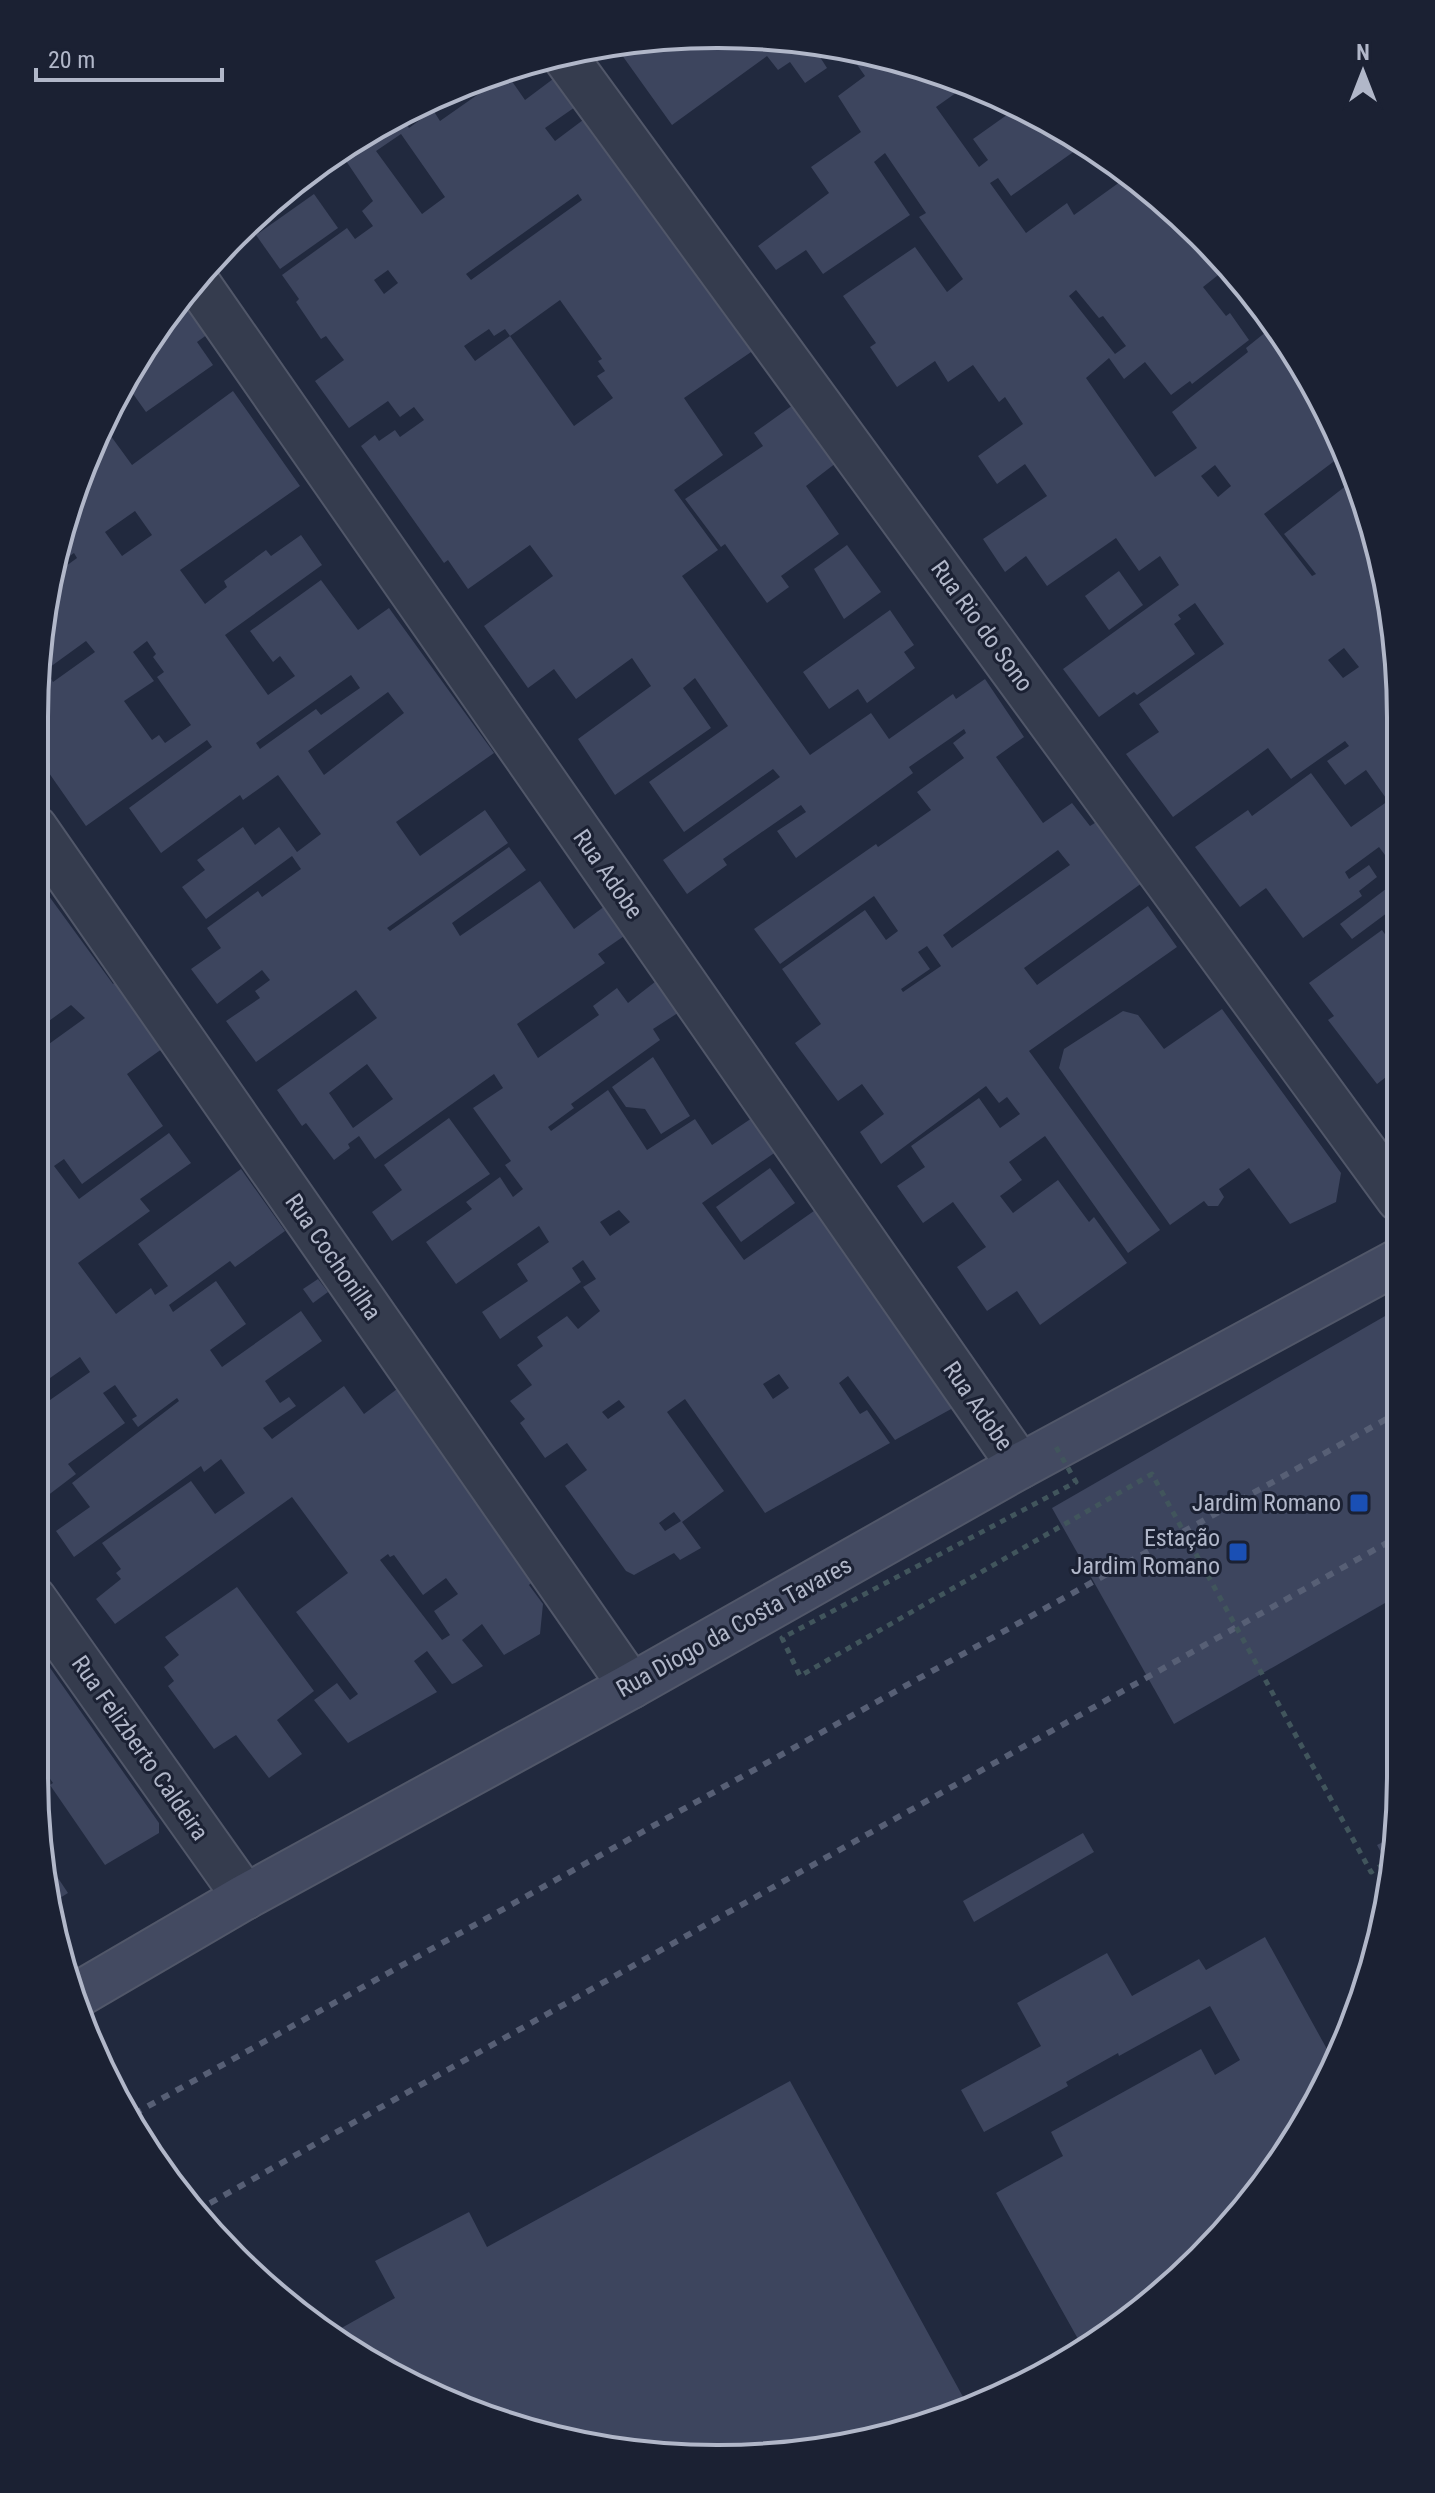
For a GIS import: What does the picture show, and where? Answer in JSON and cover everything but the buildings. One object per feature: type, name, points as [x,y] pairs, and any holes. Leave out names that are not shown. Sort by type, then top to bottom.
[{"type":"street","name":"Rua Rio do Sono","points":[[571,65],[1387,1183]]},
{"type":"street","name":"Rua Adobe","points":[[202,290],[1038,1457]]},
{"type":"street","name":"Rua Cochonilha","points":[[48,847],[631,1686]]},
{"type":"street","name":"Rua Diogo da Costa Tavares","points":[[84,1991],[245,1897],[631,1686],[1038,1457],[1387,1268]]},
{"type":"street","name":"Rua Felizberto Caldeira","points":[[48,1619],[245,1897]]},
{"type":"path","points":[[1038,1457],[1076,1482],[782,1638],[800,1676],[1152,1474],[1371,1872],[1380,1866]]},
{"type":"railway","points":[[139,2111],[1387,1419]]},
{"type":"railway","points":[[205,2206],[1387,1543]]},
{"type":"place","name":"Jardim Romano","points":[[1359,1503]]},
{"type":"place","name":"Estação Jardim Romano","points":[[1238,1552]]}]
